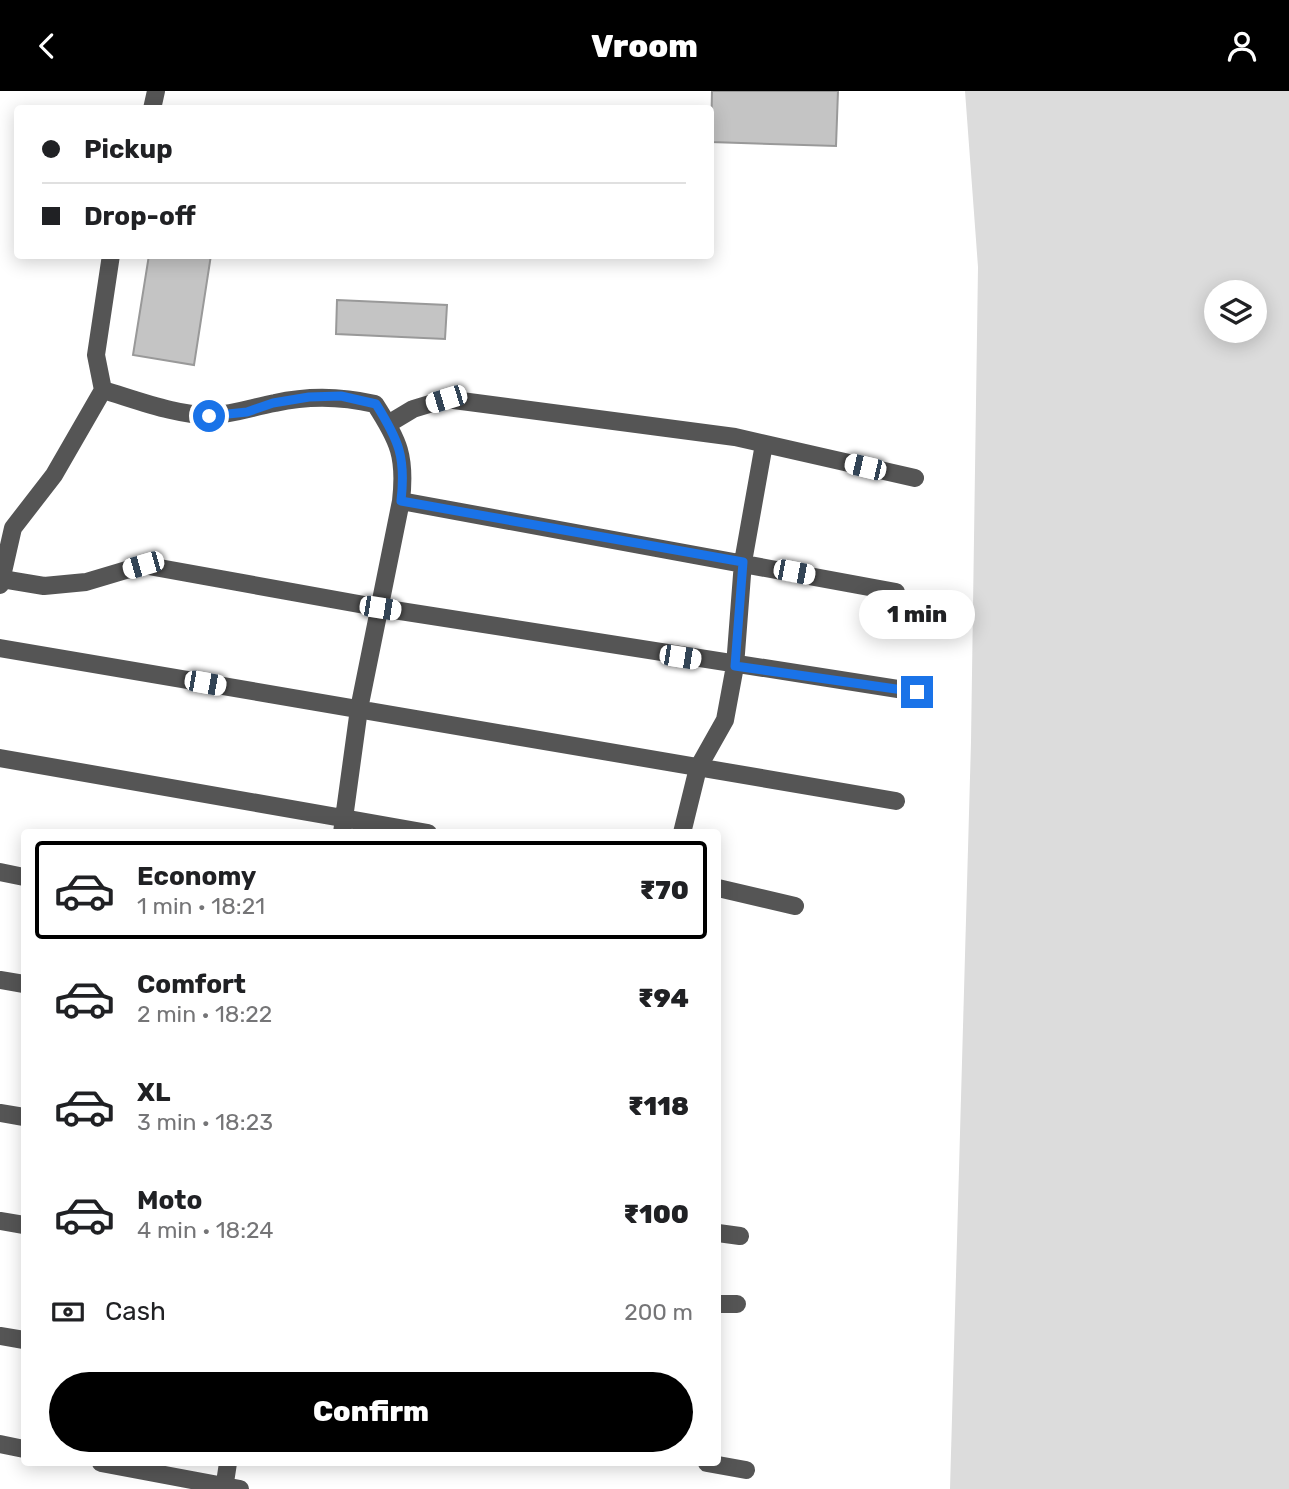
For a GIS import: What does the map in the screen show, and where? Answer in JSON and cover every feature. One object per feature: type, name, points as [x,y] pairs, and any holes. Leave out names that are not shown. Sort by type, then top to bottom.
[{"type":"street","points":[[110,259],[96,355],[103,390],[54,475],[13,527],[1,582],[44,586],[86,582],[143,565],[380,608],[735,666],[917,692]]},
{"type":"street","points":[[103,390],[209,416],[247,412],[273,403],[309,397],[341,396],[376,404],[397,438],[405,468],[401,501],[359,709],[343,825]]},
{"type":"street","points":[[388,424],[413,409],[446,399],[696,432],[764,444],[915,478]]},
{"type":"street","points":[[683,829],[698,768],[725,720],[735,666],[743,562],[764,444]]},
{"type":"street","points":[[401,501],[896,592]]},
{"type":"street","points":[[0,648],[896,801]]},
{"type":"street","points":[[0,758],[343,825],[386,829]]},
{"type":"street","points":[[0,872],[21,876]]},
{"type":"street","points":[[721,889],[795,906]]},
{"type":"street","points":[[0,980],[21,984]]},
{"type":"street","points":[[0,1113],[21,1116]]},
{"type":"street","points":[[0,1221],[21,1224]]},
{"type":"street","points":[[721,1234],[740,1237]]},
{"type":"street","points":[[721,1304],[737,1304]]},
{"type":"street","points":[[0,1336],[21,1340]]},
{"type":"street","points":[[0,1444],[21,1448]]},
{"type":"street","points":[[116,1466],[229,1488],[228,1466]]},
{"type":"street","points":[[721,1466],[746,1470]]},
{"type":"shaded area","points":[[965,91],[1289,91],[1289,1489],[950,1489],[971,742],[978,267]]},
{"type":"building","points":[[712,91],[838,91],[836,146],[714,142],[714,105],[712,105]]},
{"type":"building","points":[[148,259],[210,259],[194,365],[133,355]]},
{"type":"building","points":[[337,300],[447,305],[445,339],[336,334]]},
{"type":"route","points":[[209,416],[247,412],[273,403],[309,397],[341,396],[376,404],[397,438],[405,468],[401,501],[743,562],[735,666],[917,692]]}]
